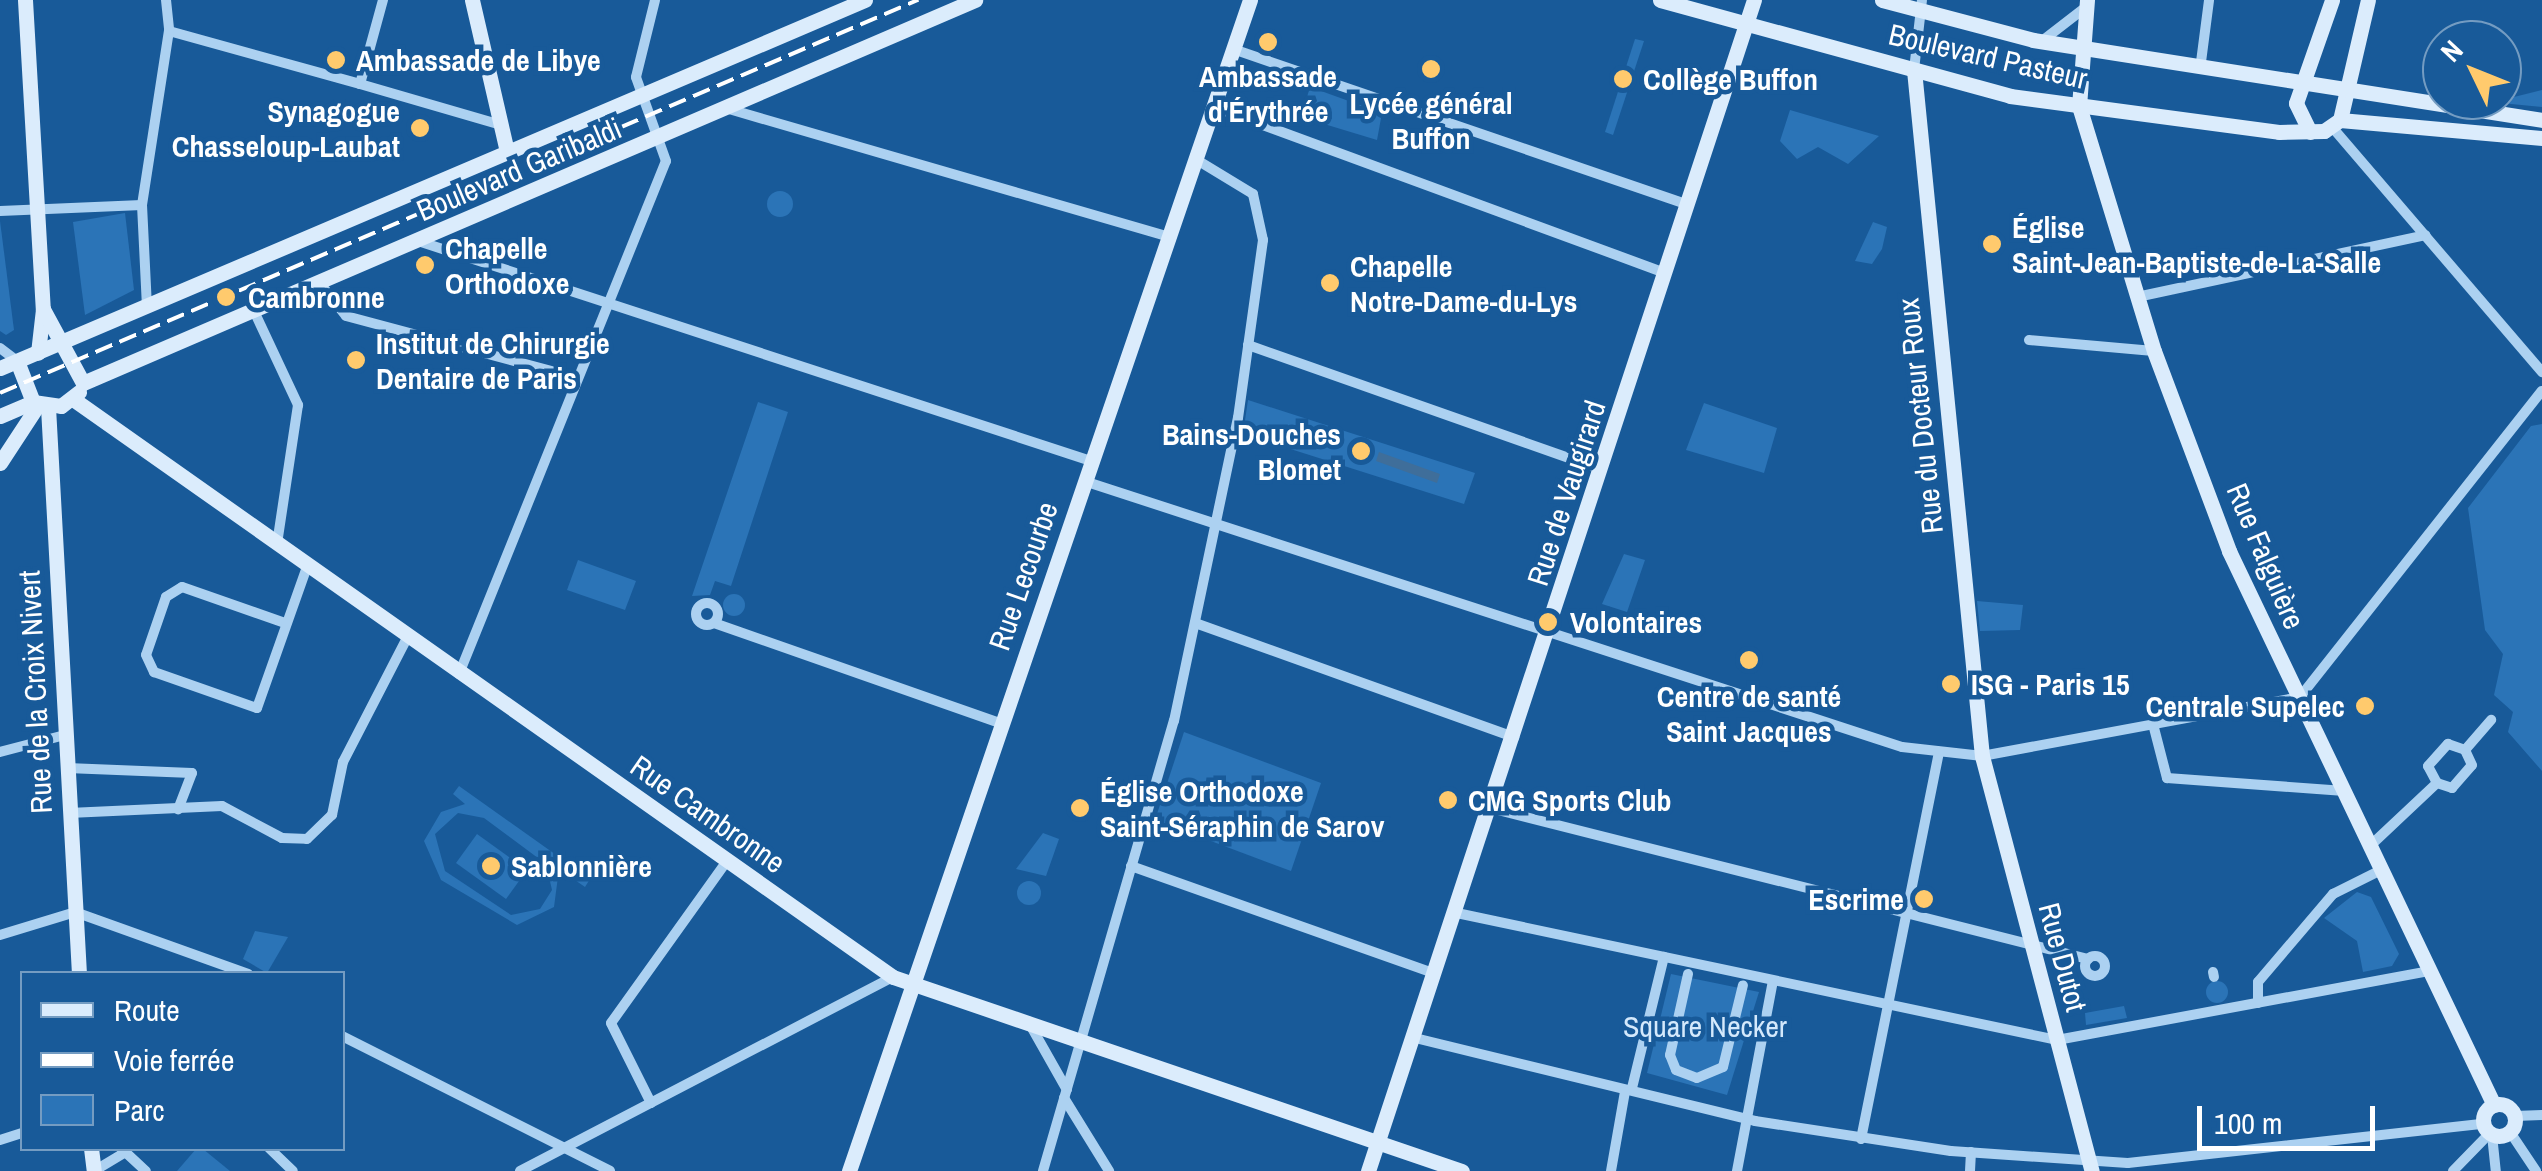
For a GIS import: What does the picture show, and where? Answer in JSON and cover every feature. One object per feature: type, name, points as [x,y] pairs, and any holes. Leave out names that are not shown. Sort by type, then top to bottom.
[{"type":"main road","points":[[25,0],[43,309],[38,353]]},
{"type":"main road","points":[[472,0],[507,152]]},
{"type":"main road","name":"Boulevard Garibaldi","points":[[0,368],[865,0]]},
{"type":"main road","name":"Boulevard Garibaldi","points":[[82,383],[660,140],[976,0]]},
{"type":"main road","name":"Rue Lecourbe","points":[[849,1171],[1250,0]]},
{"type":"main road","name":"Boulevard Pasteur","points":[[1660,0],[1914,70],[2079,106],[2310,132],[2336,123],[2542,138]]},
{"type":"main road","name":"Rue de Vaugirard","points":[[1368,1171],[1452,912],[1548,637],[1754,0]]},
{"type":"main road","name":"Boulevard Pasteur","points":[[1882,0],[1920,5],[2042,41],[2201,62],[2339,93],[2542,120]]},
{"type":"main road","points":[[2310,132],[2297,113],[2332,0]]},
{"type":"main road","points":[[2336,123],[2339,93],[2368,0]]},
{"type":"main road","name":"Rue Falguière","points":[[2086,3],[2079,106],[2154,351],[2229,551],[2494,1105]]},
{"type":"main road","name":"Rue du Docteur Roux","points":[[1914,70],[1982,756]]},
{"type":"main road","points":[[0,416],[72,399],[82,383],[65,342],[43,309]]},
{"type":"main road","name":"Rue de la Croix Nivert","points":[[18,361],[40,405],[79,971]]},
{"type":"main road","name":"Rue Cambronne","points":[[72,399],[893,977],[1380,1138],[1462,1171]]},
{"type":"main road","points":[[0,463],[40,405]]},
{"type":"main road","name":"Rue Dutot","points":[[1982,756],[2090,1165]]},
{"type":"main road","points":[[2494,1105],[2513,1124],[2488,1131],[2494,1105]]},
{"type":"street","points":[[147,307],[142,205],[168,31],[166,0]]},
{"type":"street","points":[[360,84],[383,0]]},
{"type":"street","points":[[459,674],[606,299],[666,161],[636,78],[655,0]]},
{"type":"street","points":[[2201,62],[2209,0]]},
{"type":"street","name":"Boulevard Pasteur","points":[[2042,41],[2086,3]]},
{"type":"street","points":[[1914,70],[1920,5]]},
{"type":"street","points":[[168,31],[501,126]]},
{"type":"street","points":[[1233,49],[1688,205]]},
{"type":"street","points":[[1214,107],[1666,273]]},
{"type":"street","points":[[729,109],[1170,238]]},
{"type":"street","points":[[2336,123],[2424,235],[2542,372]]},
{"type":"street","points":[[1043,1171],[1198,624],[1248,346],[1263,240],[1253,194],[1197,160]]},
{"type":"street","points":[[0,211],[142,205]]},
{"type":"street","points":[[2137,297],[2424,235]]},
{"type":"street","points":[[418,241],[606,299],[1091,461]]},
{"type":"street","points":[[319,282],[346,316],[577,378]]},
{"type":"street","points":[[254,310],[298,405],[276,545]]},
{"type":"street","points":[[2029,340],[2154,351]]},
{"type":"street","points":[[1248,346],[1602,470]]},
{"type":"street","points":[[0,348],[18,361]]},
{"type":"street","points":[[1084,481],[1548,637],[1939,752],[1982,756],[2300,697],[2542,391]]},
{"type":"street","points":[[285,623],[182,587],[166,597],[146,655],[154,672],[257,708],[307,567]]},
{"type":"street","points":[[714,623],[1002,724]]},
{"type":"street","points":[[1198,624],[1515,737]]},
{"type":"street","points":[[69,813],[222,806],[290,840],[319,833],[384,670],[407,638]]},
{"type":"street","points":[[2465,750],[2491,720]]},
{"type":"street","points":[[2153,724],[2167,778],[2345,791]]},
{"type":"street","points":[[0,752],[65,735]]},
{"type":"street","points":[[2448,744],[2465,750],[2472,765],[2452,788],[2437,783],[2428,766],[2448,744]]},
{"type":"street","points":[[1861,1139],[1939,752]]},
{"type":"street","points":[[67,768],[192,773],[178,809]]},
{"type":"street","points":[[2371,845],[2437,783]]},
{"type":"street","points":[[1490,808],[2088,959]]},
{"type":"street","points":[[651,1103],[611,1023],[727,861]]},
{"type":"street","points":[[1131,866],[1432,972]]},
{"type":"street","points":[[2258,1004],[2258,982],[2333,894],[2383,869]]},
{"type":"street","points":[[0,934],[75,912],[240,971]]},
{"type":"street","points":[[1452,912],[2058,1040],[2429,971]]},
{"type":"street","points":[[1611,1171],[1628,1090],[1664,958]]},
{"type":"street","points":[[1688,974],[1670,1054],[1691,1082],[1723,1067],[1743,986]]},
{"type":"street","points":[[520,1171],[893,977]]},
{"type":"street","points":[[1737,1171],[1744,1118],[1774,982]]},
{"type":"street","points":[[1028,1020],[1109,1171]]},
{"type":"street","points":[[1410,1037],[1744,1118],[1861,1139],[2090,1165],[2488,1131]]},
{"type":"street","points":[[345,1038],[610,1171]]},
{"type":"street","points":[[2536,1171],[2513,1124],[2542,1115]]},
{"type":"street","points":[[2452,1171],[2488,1131]]},
{"type":"street","points":[[2488,1131],[2496,1171]]},
{"type":"street","points":[[94,1171],[123,1151],[146,1171]]},
{"type":"street","points":[[272,1151],[293,1171]]},
{"type":"street","points":[[1970,1171],[1971,1152]]},
{"type":"green space","points":[[1635,39],[1644,41],[1613,135],[1605,132]]},
{"type":"green space","points":[[1310,87],[1382,113],[1377,140],[1301,117]]},
{"type":"green space","points":[[2542,90],[2542,107],[2522,105],[2522,95]]},
{"type":"green space","points":[[1790,110],[1879,136],[1848,164],[1818,147],[1797,159],[1780,141]]},
{"type":"green space","points":[[780,191],[789,195],[793,204],[789,213],[780,217],[771,213],[767,204],[771,195]]},
{"type":"green space","points":[[125,213],[134,290],[85,315],[73,222]]},
{"type":"green space","points":[[0,221],[14,330],[6,335],[0,331]]},
{"type":"green space","points":[[1873,222],[1887,227],[1882,249],[1872,264],[1855,261]]},
{"type":"green space","name":"Bains-Douches Blomet","points":[[1248,400],[1475,473],[1464,504],[1243,434]]},
{"type":"green space","points":[[758,402],[788,412],[731,586],[715,581],[710,595],[692,596]]},
{"type":"green space","points":[[1704,403],[1777,428],[1764,473],[1686,450]]},
{"type":"green space","points":[[2542,424],[2542,771],[2508,732],[2513,712],[2494,695],[2503,654],[2485,630],[2468,508],[2531,426]]},
{"type":"green space","points":[[1624,554],[1645,560],[1627,612],[1602,604]]},
{"type":"green space","points":[[578,560],[636,581],[625,610],[567,590]]},
{"type":"green space","points":[[730,594],[738,594],[745,605],[738,616],[730,616],[723,609],[723,601]]},
{"type":"green space","points":[[1977,601],[2023,605],[2020,630],[1980,631]]},
{"type":"green space","points":[[1184,732],[1321,783],[1291,871],[1155,820]]},
{"type":"green space","points":[[459,786],[590,879],[585,887],[559,869],[554,907],[517,925],[441,880],[424,841],[441,812],[465,804],[453,794]],"holes":[[[458,813],[484,818],[546,864],[552,890],[540,909],[511,915],[445,871],[435,834]]]},
{"type":"green space","points":[[1043,833],[1059,839],[1046,876],[1016,869]]},
{"type":"green space","name":"Sablonnière","points":[[477,834],[527,870],[506,899],[456,863]]},
{"type":"green space","points":[[1029,881],[1041,893],[1029,905],[1017,893]]},
{"type":"green space","points":[[2357,892],[2371,897],[2399,954],[2392,966],[2363,972],[2357,941],[2324,918]]},
{"type":"green space","points":[[255,931],[288,937],[268,971],[243,959]]},
{"type":"green space","name":"Square Necker","points":[[1671,974],[1759,992],[1727,1095],[1647,1073]]},
{"type":"green space","points":[[2217,981],[2225,984],[2225,1000],[2217,1003],[2209,1000],[2206,992],[2209,984]]},
{"type":"green space","points":[[2124,1006],[2127,1018],[2086,1025],[2085,1013]]},
{"type":"green space","points":[[194,1151],[205,1151],[230,1171],[177,1171]]},
{"type":"shaded area","points":[[1379,452],[1440,474],[1437,483],[1376,461]]},
{"type":"railway","points":[[0,393],[918,0]]},
{"type":"place","name":"Ambassade d'Érythrée","points":[[1268,42]]},
{"type":"place","name":"Ambassade de Libye","points":[[336,60]]},
{"type":"place","name":"Lycée général Buffon","points":[[1431,69]]},
{"type":"place","name":"Collège Buffon","points":[[1623,79]]},
{"type":"place","name":"Synagogue Chasseloup-Laubat","points":[[420,128]]},
{"type":"place","name":"Église Saint-Jean-Baptiste-de-La-Salle","points":[[1992,244]]},
{"type":"place","name":"Chapelle Orthodoxe","points":[[425,265]]},
{"type":"place","name":"Chapelle Notre-Dame-du-Lys","points":[[1330,283]]},
{"type":"place","name":"Cambronne","points":[[226,297]]},
{"type":"place","name":"Institut de Chirurgie Dentaire de Paris","points":[[356,360]]},
{"type":"place","name":"Bains-Douches Blomet","points":[[1361,451]]},
{"type":"place","name":"Volontaires","points":[[1548,622]]},
{"type":"place","name":"Centre de santé Saint Jacques","points":[[1749,660]]},
{"type":"place","name":"ISG - Paris 15","points":[[1951,684]]},
{"type":"place","name":"Centrale Supelec","points":[[2365,706]]},
{"type":"place","name":"CMG Sports Club","points":[[1448,800]]},
{"type":"place","name":"Église Orthodoxe Saint-Séraphin de Sarov","points":[[1080,808]]},
{"type":"place","name":"Sablonnière","points":[[491,866]]},
{"type":"place","name":"Escrime","points":[[1924,899]]}]
